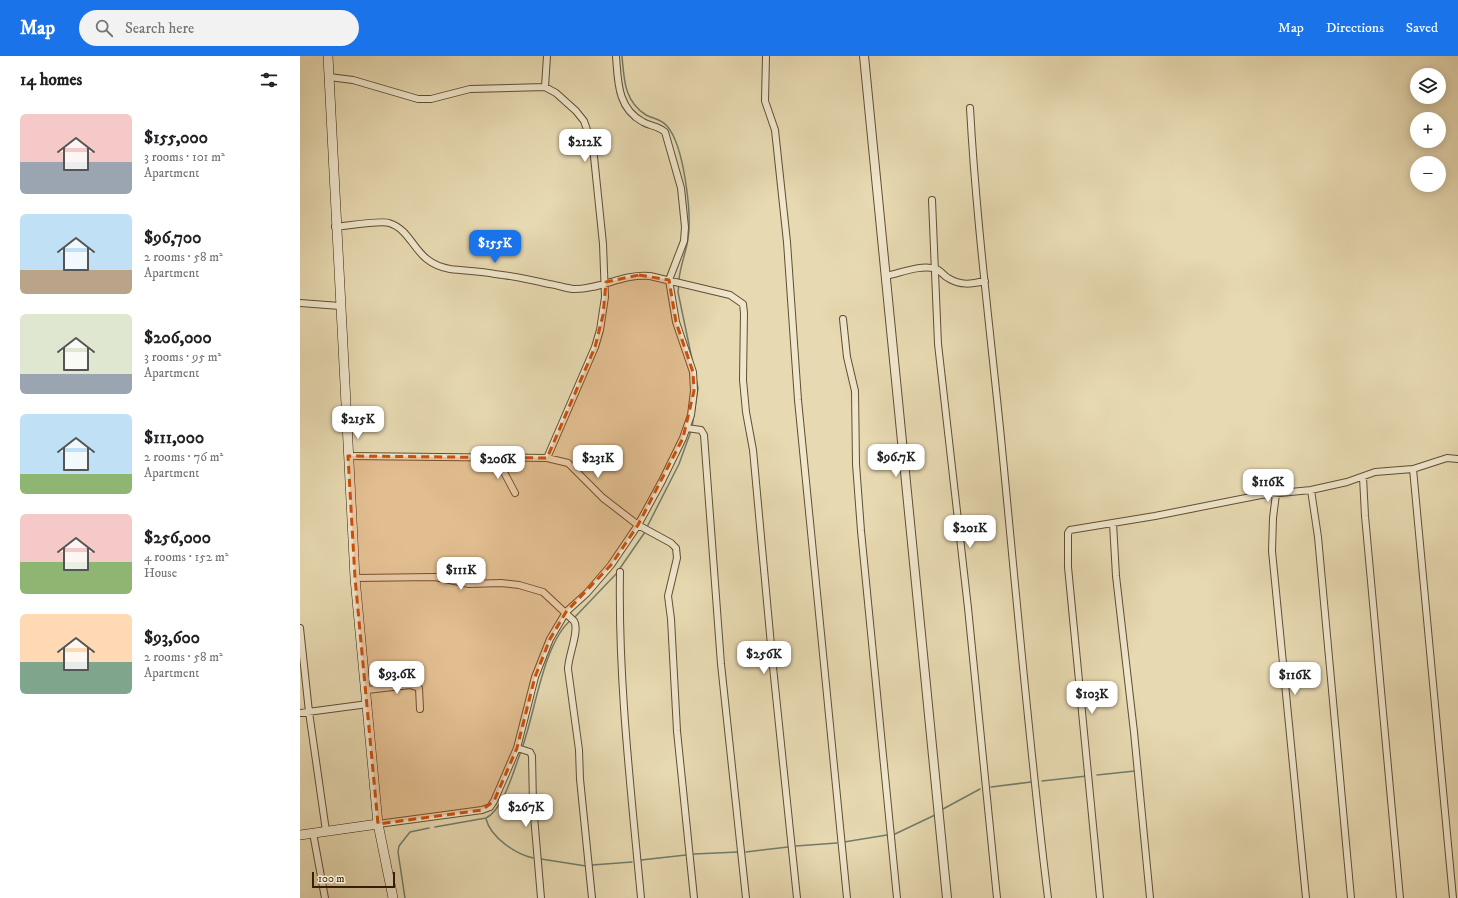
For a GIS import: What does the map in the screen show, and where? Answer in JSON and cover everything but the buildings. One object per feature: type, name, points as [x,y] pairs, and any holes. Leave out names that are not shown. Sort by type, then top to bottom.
[{"type":"main road","points":[[328,56],[335,227],[355,578],[367,690],[378,824],[393,898]]},
{"type":"main road","points":[[300,835],[378,824]]},
{"type":"street","points":[[545,87],[547,56]]},
{"type":"street","points":[[378,824],[453,815],[482,810],[490,807],[521,749],[542,655],[558,624],[569,616],[611,565],[638,525],[662,481],[687,428],[694,391],[693,372],[676,322],[675,281],[684,241],[685,227],[681,188],[665,132],[659,127],[641,121],[628,109],[622,100],[619,93],[616,56]]},
{"type":"street","points":[[766,56],[765,101],[775,130],[788,242],[799,408],[847,898]]},
{"type":"street","points":[[864,56],[947,898]]},
{"type":"street","points":[[329,77],[353,80],[418,99],[431,99],[470,89],[545,87],[556,93],[576,111],[584,121],[594,154],[606,282],[603,315],[595,347],[547,458]]},
{"type":"street","points":[[970,108],[975,191],[1032,762],[1048,898]]},
{"type":"street","points":[[932,200],[938,344],[997,898]]},
{"type":"street","points":[[335,227],[388,222],[398,227],[428,261],[437,266],[495,273],[573,288],[591,287],[606,282],[639,275],[675,281],[730,295],[743,304],[743,380],[746,412],[753,450],[771,652],[797,898]]},
{"type":"street","points":[[886,276],[917,268],[936,269],[950,279],[966,284],[985,281]]},
{"type":"street","points":[[300,303],[340,306]]},
{"type":"street","points":[[844,319],[847,357],[855,391],[856,464],[862,538],[897,898]]},
{"type":"street","points":[[687,428],[701,430],[704,434],[721,664],[746,898]]},
{"type":"street","points":[[348,456],[498,459],[547,458],[568,463],[574,467],[604,498],[638,525],[672,543],[676,548],[676,558],[668,596],[671,619],[676,724],[694,898]]},
{"type":"street","points":[[1100,898],[1071,598],[1068,540],[1068,533],[1070,530],[1276,494],[1311,490],[1363,477],[1374,472],[1413,468],[1447,458],[1458,459]]},
{"type":"street","points":[[498,459],[515,493]]},
{"type":"street","points":[[1413,468],[1453,898]]},
{"type":"street","points":[[1363,477],[1364,516],[1400,898]]},
{"type":"street","points":[[1311,490],[1318,538],[1351,898]]},
{"type":"street","points":[[1276,494],[1273,518],[1272,551],[1306,898]]},
{"type":"street","points":[[1114,523],[1116,576],[1134,732],[1150,898]]},
{"type":"street","points":[[620,572],[621,662],[635,850],[641,898]]},
{"type":"street","points":[[355,578],[436,577],[470,584],[501,583],[519,585],[543,592],[569,616],[576,626],[568,660],[568,669],[579,750],[580,779],[592,898]]},
{"type":"street","points":[[300,628],[309,712],[326,831]]},
{"type":"street","points":[[367,690],[410,685],[416,686],[420,688],[420,709]]},
{"type":"street","points":[[300,713],[368,704]]},
{"type":"street","points":[[521,749],[530,752],[532,756],[533,804],[540,898]]},
{"type":"street","points":[[313,833],[325,898]]},
{"type":"highlighted area","points":[[639,275],[669,280],[676,322],[693,372],[694,391],[683,438],[638,525],[611,565],[566,612],[550,639],[535,677],[517,748],[494,801],[482,810],[378,824],[355,578],[348,456],[547,458],[595,347],[603,315],[606,282],[624,277]]},
{"type":"waterway","points":[[622,56],[626,89],[633,103],[646,115],[657,119],[667,126],[673,135],[678,148],[688,197],[689,213],[688,239],[679,280]]},
{"type":"waterway","points":[[679,284],[678,292],[698,388],[692,427]]},
{"type":"waterway","points":[[647,527],[679,464],[691,431]]},
{"type":"waterway","points":[[574,618],[616,574],[645,532]]},
{"type":"waterway","points":[[522,748],[541,680],[553,645],[561,631],[571,620]]},
{"type":"waterway","points":[[435,827],[486,818],[492,814],[503,798],[521,751]]},
{"type":"waterway","points":[[1097,775],[1135,771]]},
{"type":"waterway","points":[[1042,781],[1087,776]]},
{"type":"waterway","points":[[991,787],[1031,782]]},
{"type":"waterway","points":[[943,809],[980,789]]},
{"type":"waterway","points":[[895,834],[935,815]]},
{"type":"waterway","points":[[486,819],[493,833],[505,844],[519,853],[533,858]]},
{"type":"waterway","points":[[405,898],[398,852],[399,846],[410,832],[429,828]]},
{"type":"waterway","points":[[844,842],[887,835]]},
{"type":"waterway","points":[[796,846],[837,843]]},
{"type":"waterway","points":[[746,852],[788,847]]},
{"type":"waterway","points":[[694,854],[738,852]]},
{"type":"waterway","points":[[641,860],[686,855]]},
{"type":"waterway","points":[[541,859],[586,866]]},
{"type":"waterway","points":[[592,865],[632,862]]}]
